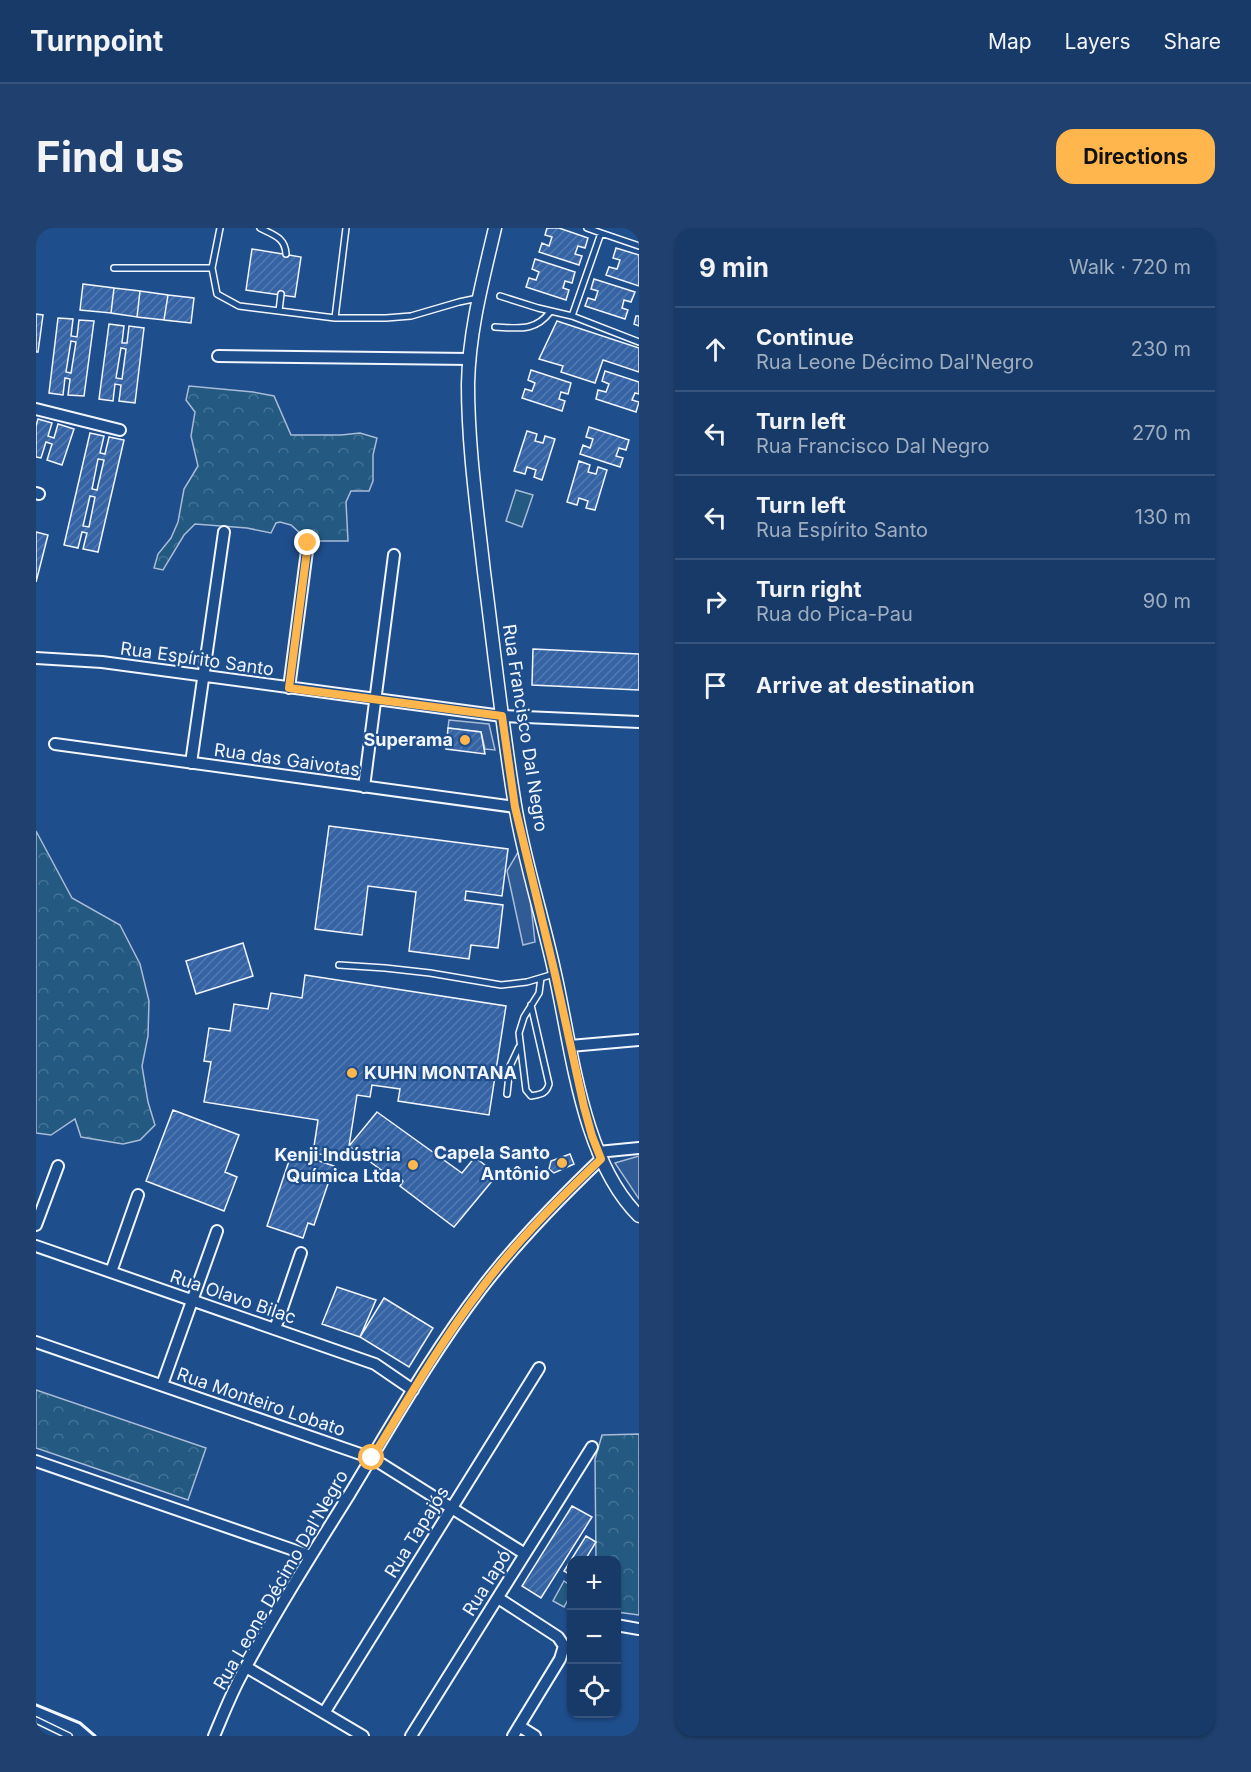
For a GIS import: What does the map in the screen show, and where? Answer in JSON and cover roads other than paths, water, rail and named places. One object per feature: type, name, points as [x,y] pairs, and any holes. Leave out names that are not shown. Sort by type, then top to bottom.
[{"type":"street","name":"Rua Francisco Dal Negro","points":[[495,228],[478,298],[468,381],[470,438],[502,716],[515,807],[584,1107],[600,1156],[624,1199],[639,1216]]},
{"type":"street","points":[[218,356],[470,359]]},
{"type":"street","points":[[36,409],[120,430]]},
{"type":"street","points":[[191,763],[224,532]]},
{"type":"street","points":[[289,688],[308,543]]},
{"type":"street","points":[[364,787],[394,555]]},
{"type":"street","name":"Rua Espírito Santo","points":[[36,658],[102,662],[502,716],[639,722]]},
{"type":"street","name":"Rua das Gaivotas","points":[[55,744],[515,807]]},
{"type":"street","points":[[570,1046],[639,1040]]},
{"type":"street","points":[[600,1156],[639,1148]]},
{"type":"street","name":"Rua Leone Décimo Dal'Negro","points":[[214,1736],[246,1667],[311,1556],[465,1310],[515,1246],[600,1156]]},
{"type":"street","points":[[36,1225],[58,1166]]},
{"type":"street","points":[[111,1272],[138,1195]]},
{"type":"street","points":[[162,1385],[217,1231]]},
{"type":"street","name":"Rua Olavo Bilac","points":[[36,1246],[375,1364],[413,1390]]},
{"type":"street","points":[[274,1329],[301,1253]]},
{"type":"street","name":"Rua Monteiro Lobato","points":[[36,1342],[372,1458],[525,1554]]},
{"type":"street","name":"Rua Tapajós","points":[[324,1713],[539,1368]]},
{"type":"street","name":"Rua Iapó","points":[[411,1736],[592,1447]]},
{"type":"street","points":[[36,1461],[311,1556]]},
{"type":"street","points":[[498,1598],[558,1637],[564,1647],[560,1659],[516,1731],[534,1736]]},
{"type":"street","points":[[621,1626],[639,1629]]},
{"type":"street","points":[[246,1667],[363,1736]]},
{"type":"lane","points":[[220,228],[212,268],[217,294],[239,306],[334,318],[386,318],[411,316],[478,298]]},
{"type":"lane","points":[[260,228],[282,240],[286,254]]},
{"type":"lane","points":[[334,318],[346,228]]},
{"type":"lane","points":[[587,228],[639,246]]},
{"type":"lane","points":[[572,316],[601,233]]},
{"type":"lane","points":[[114,268],[212,268]]},
{"type":"lane","points":[[279,311],[281,294]]},
{"type":"lane","points":[[500,296],[550,312],[572,316],[639,342]]},
{"type":"lane","points":[[495,327],[522,328],[536,325],[543,321],[550,312]]},
{"type":"lane","points":[[339,965],[430,973],[501,985],[527,982],[555,974]]},
{"type":"lane","points":[[531,1005],[549,1084],[547,1090],[542,1094],[531,1096],[526,1090],[519,1033],[524,1017],[531,1005],[539,993],[541,978]]},
{"type":"lane","points":[[507,1094],[510,1066],[520,1046]]},
{"type":"lane","points":[[36,1720],[69,1736]]},
{"type":"place","name":"Superama","points":[[465,740]]},
{"type":"place","name":"KUHN MONTANA","points":[[352,1073]]},
{"type":"place","name":"Capela Santo Antônio","points":[[562,1163]]},
{"type":"place","name":"Kenji Indústria Química Ltda","points":[[413,1165]]}]
